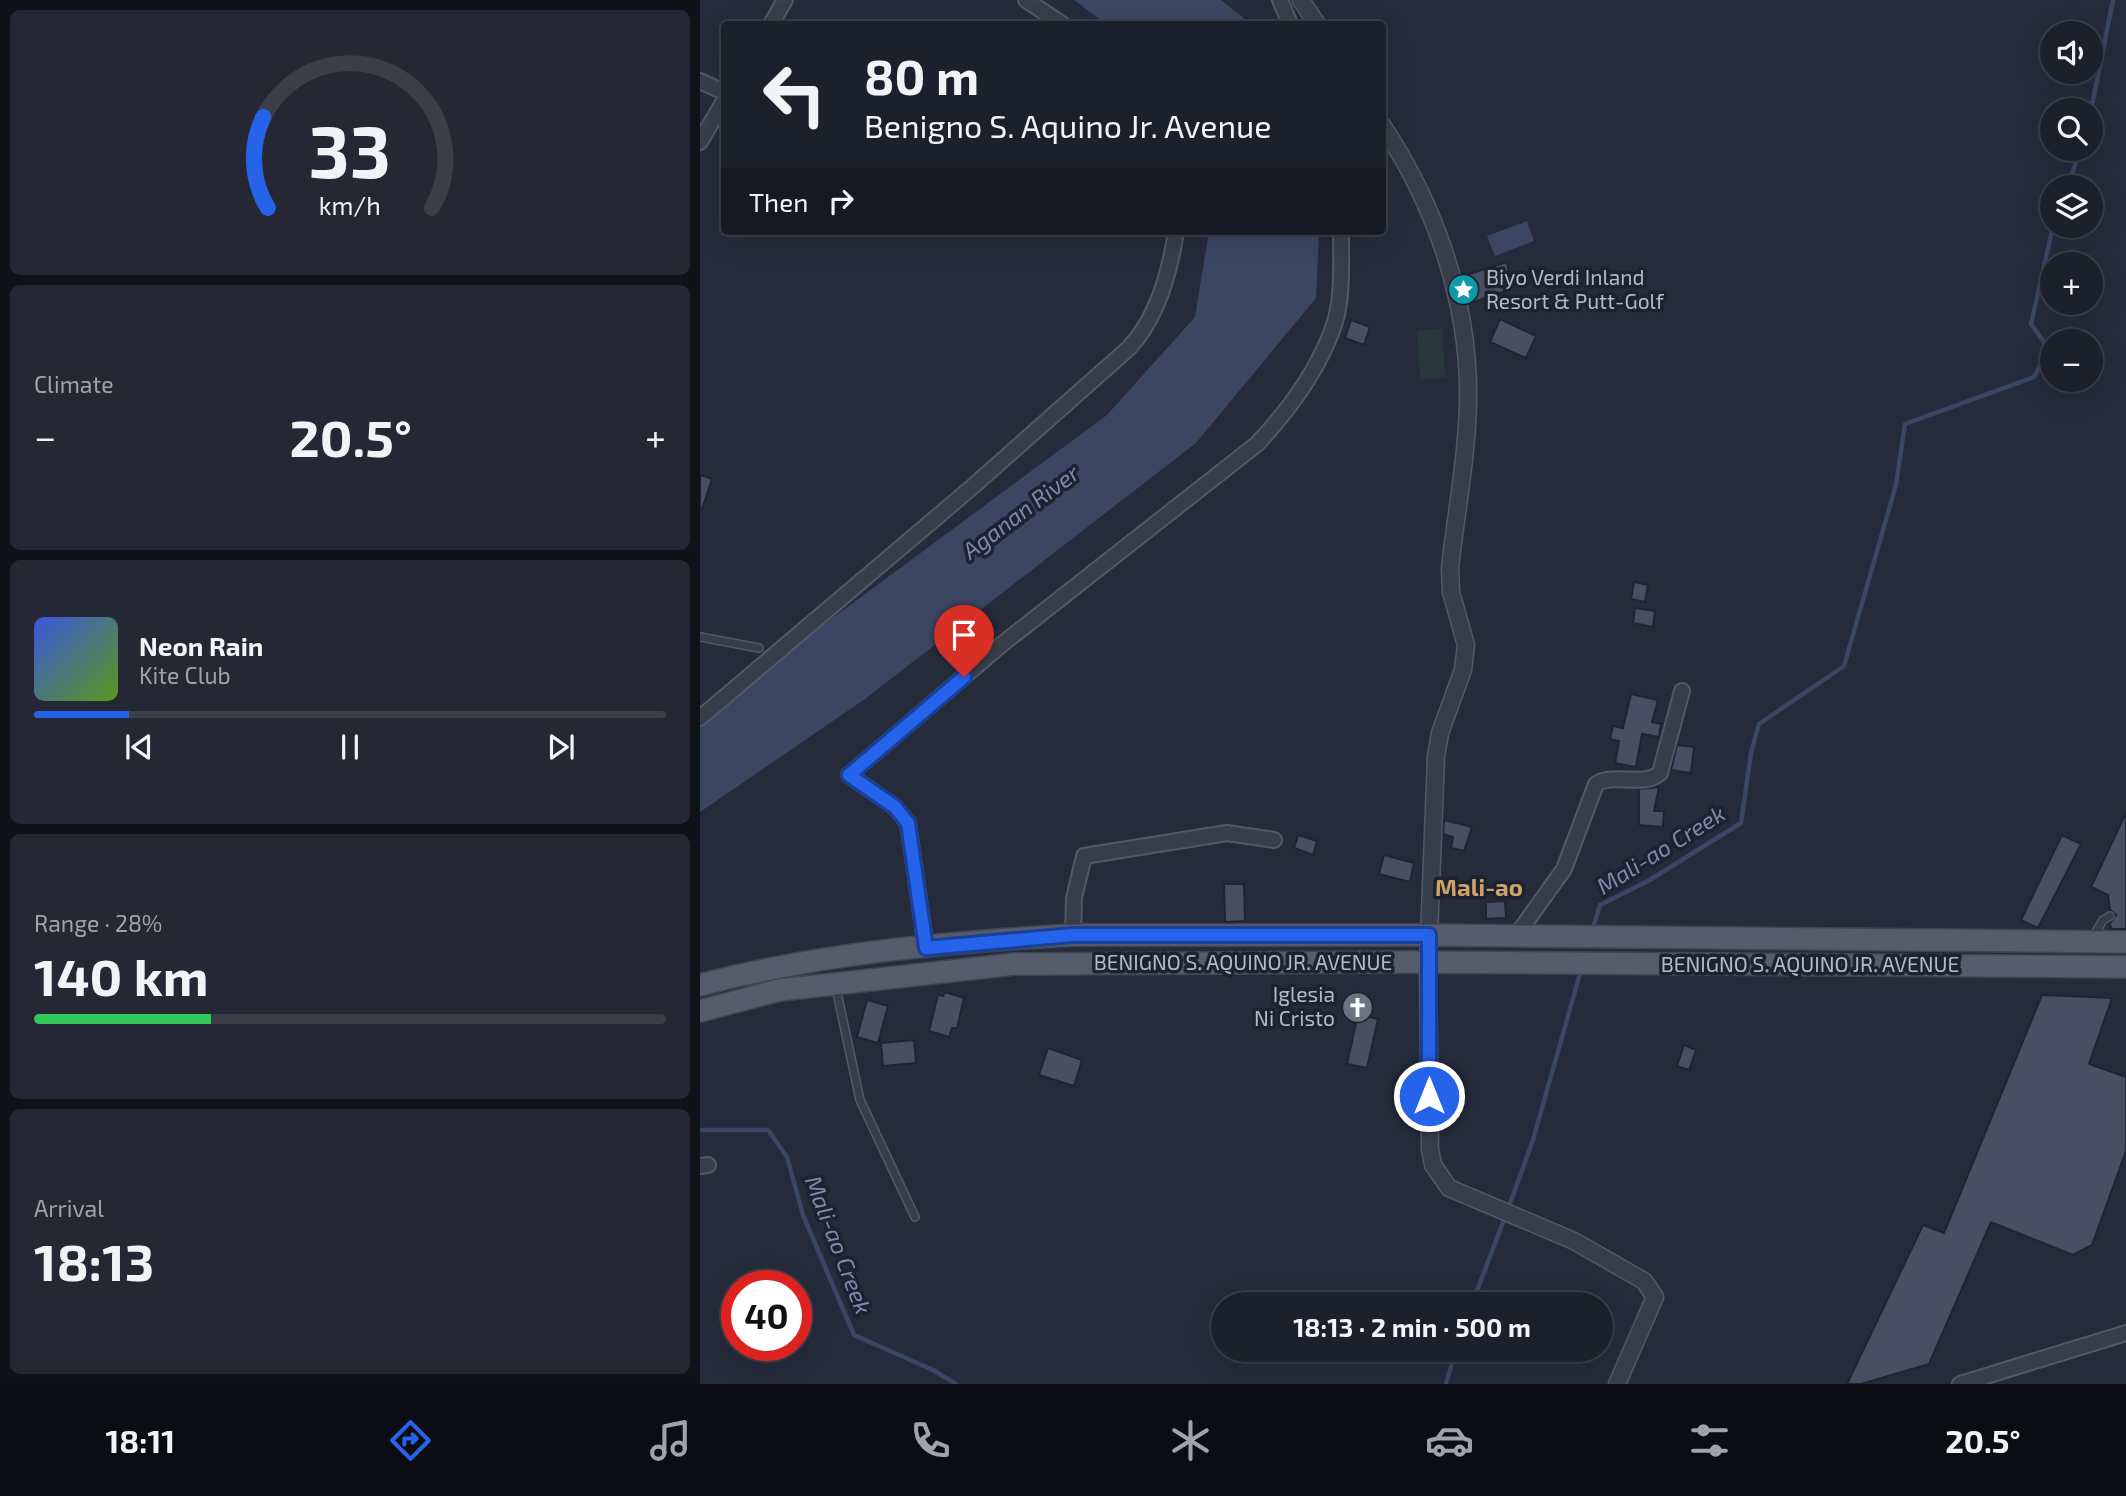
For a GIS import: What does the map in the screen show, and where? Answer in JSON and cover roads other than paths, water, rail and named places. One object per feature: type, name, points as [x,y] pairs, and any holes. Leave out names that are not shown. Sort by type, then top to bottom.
[{"type":"main road","name":"BENIGNO S. AQUINO JR. AVENUE","points":[[700,985],[802,962],[1073,935],[1429,935],[2126,942]]},
{"type":"main road","name":"BENIGNO S. AQUINO JR. AVENUE","points":[[700,1011],[780,990],[1016,964],[1428,962],[2126,967]]},
{"type":"street","points":[[773,21],[785,0]]},
{"type":"street","points":[[1026,0],[1058,21]]},
{"type":"street","points":[[1280,0],[1289,21]]},
{"type":"street","points":[[1301,0],[1315,21]]},
{"type":"street","points":[[700,81],[721,91]]},
{"type":"street","points":[[700,142],[721,106]]},
{"type":"street","points":[[1386,131],[1405,159],[1427,206],[1457,289],[1468,402],[1450,568],[1451,592],[1466,645],[1463,670],[1440,733],[1436,757],[1428,962],[1430,1149],[1433,1165],[1449,1188],[1545,1227],[1644,1281],[1655,1297],[1617,1384]]},
{"type":"street","points":[[700,718],[971,488],[1129,348],[1146,330],[1164,285],[1176,235]]},
{"type":"street","points":[[926,948],[908,823],[895,807],[849,775],[1001,645],[1257,444],[1273,427],[1292,405],[1315,367],[1335,322],[1341,235]]},
{"type":"street","points":[[1516,936],[1564,869],[1596,784],[1608,779],[1654,778],[1660,773],[1682,691]]},
{"type":"street","points":[[1073,935],[1074,898],[1084,856],[1227,833],[1274,840]]},
{"type":"street","points":[[1960,1384],[2126,1333]]},
{"type":"lane","points":[[700,637],[759,648]]},
{"type":"lane","points":[[2091,942],[2104,920],[2110,916]]},
{"type":"lane","points":[[835,983],[860,1100],[915,1217]]},
{"type":"water","points":[[1074,0],[1221,0],[1247,21],[1102,21]]},
{"type":"water","points":[[1527,221],[1534,241],[1495,256],[1487,236]]},
{"type":"water","name":"Aganan River","points":[[1208,235],[1319,235],[1316,298],[1196,443],[865,699],[700,812],[700,724],[788,651],[1107,415],[1195,317]]},
{"type":"waterway","name":"Mali-ao Creek","points":[[2093,98],[2113,0]]},
{"type":"waterway","name":"Mali-ao Creek","points":[[2071,175],[2077,161]]},
{"type":"waterway","name":"Mali-ao Creek","points":[[1592,931],[1600,905],[1648,881],[1741,823],[1751,753],[1759,724],[1844,666],[1896,485],[1905,424],[2034,377],[2049,349],[2031,324],[2050,238]]},
{"type":"waterway","name":"Mali-ao Creek","points":[[1508,1209],[1533,1140],[1581,970]]},
{"type":"waterway","name":"Mali-ao Creek","points":[[700,1130],[768,1130],[787,1157],[803,1215],[854,1335],[933,1370],[956,1384]]},
{"type":"waterway","name":"Mali-ao Creek","points":[[1477,1292],[1505,1217]]},
{"type":"waterway","name":"Mali-ao Creek","points":[[1446,1384],[1452,1362]]},
{"type":"place","name":"Biyo Verdi Inland Resort & Putt-Golf","points":[[1463,290]]},
{"type":"place","name":"Iglesia Ni Cristo","points":[[1358,1007]]},
{"type":"district","name":"Mali-ao","points":[[1479,888]]}]
